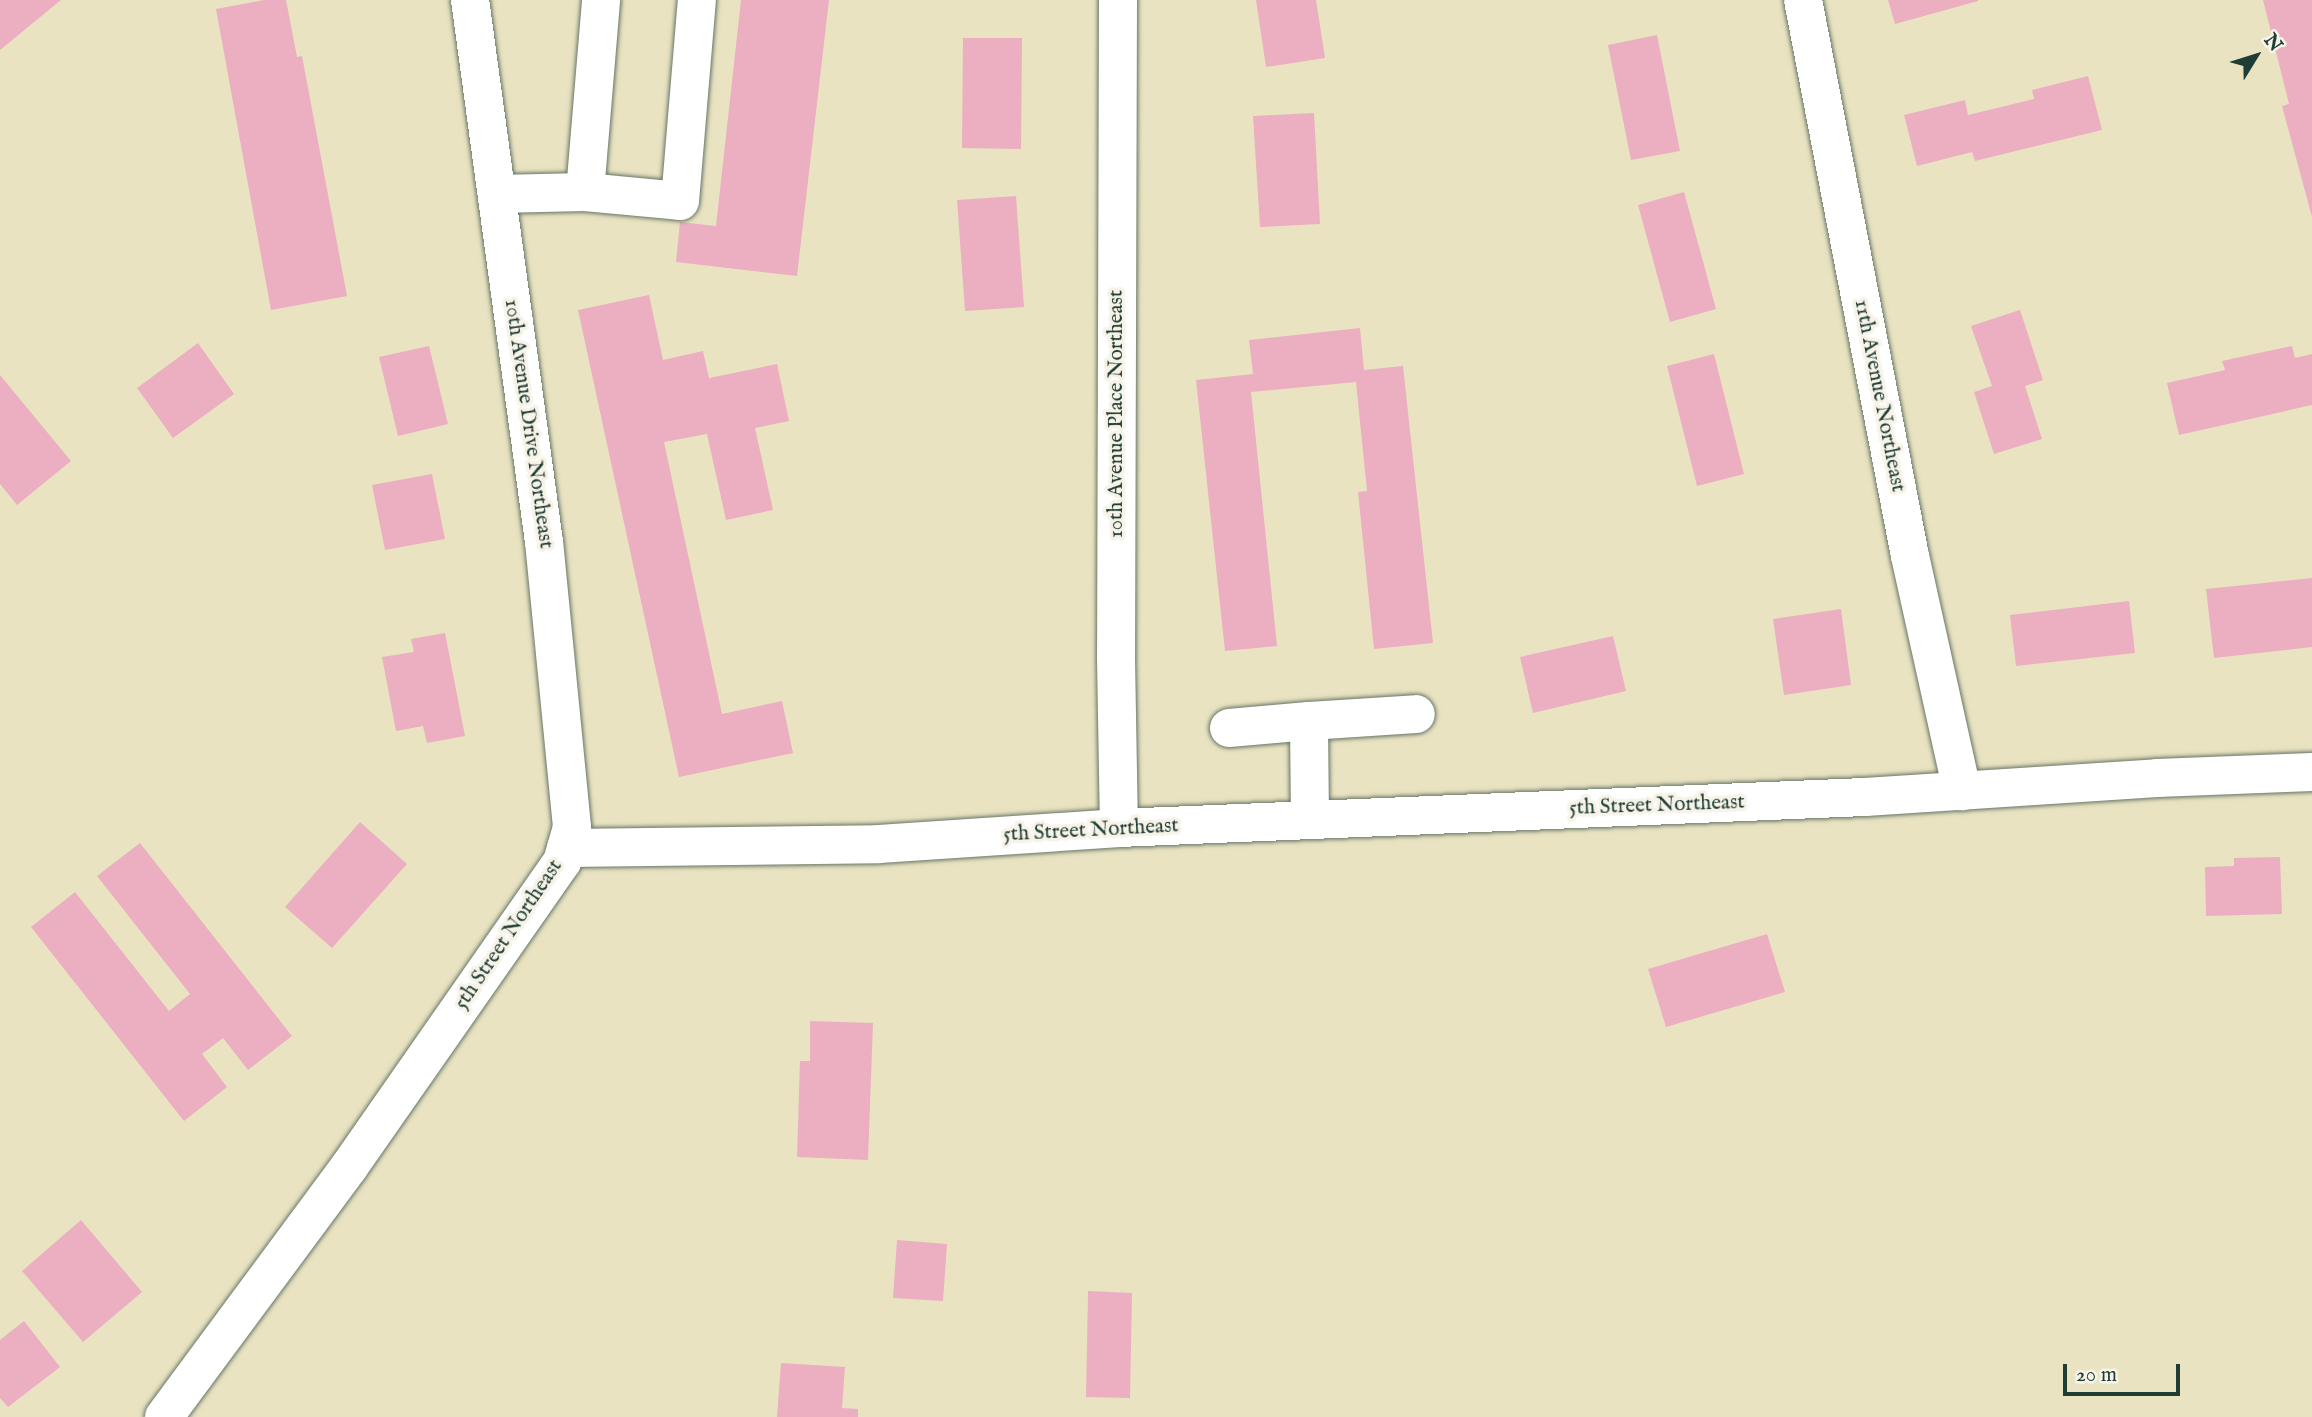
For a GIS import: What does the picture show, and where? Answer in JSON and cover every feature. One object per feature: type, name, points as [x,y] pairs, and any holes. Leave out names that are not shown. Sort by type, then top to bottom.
[{"type":"street","name":"10th Avenue Drive Northeast","points":[[470,0],[544,542],[572,827],[566,848]]},
{"type":"street","points":[[585,192],[601,0]]},
{"type":"street","points":[[497,194],[585,192],[680,201],[697,0]]},
{"type":"street","name":"10th Avenue Place Northeast","points":[[1118,0],[1116,658],[1119,828]]},
{"type":"street","name":"11th Avenue Northeast","points":[[1803,0],[1910,556],[1962,791]]},
{"type":"street","points":[[1229,728],[1416,714]]},
{"type":"street","points":[[1309,721],[1310,820]]},
{"type":"street","name":"5th Street Northeast","points":[[164,1417],[349,1167],[562,862],[566,848],[879,844],[1119,828],[1962,791],[2312,772]]},
{"type":"building","points":[[0,0],[61,0],[0,50]]},
{"type":"building","points":[[264,0],[286,0],[297,57],[302,56],[347,296],[271,310],[216,9]]},
{"type":"building","points":[[741,0],[829,0],[797,276],[676,262],[680,222],[716,226]]},
{"type":"building","points":[[1256,0],[1316,0],[1325,58],[1266,67]]},
{"type":"building","points":[[1888,0],[1978,0],[1978,1],[1895,24]]},
{"type":"building","points":[[2263,0],[2312,0],[2312,217],[2282,106],[2289,104]]},
{"type":"building","points":[[1657,35],[1680,151],[1631,160],[1608,45]]},
{"type":"building","points":[[963,38],[1022,38],[1021,149],[962,148]]},
{"type":"building","points":[[2088,76],[2102,130],[1975,161],[1972,152],[1917,166],[1904,115],[1965,100],[1968,115],[2034,99],[2032,90]]},
{"type":"building","points":[[1314,113],[1320,224],[1260,227],[1253,116]]},
{"type":"building","points":[[1684,192],[1716,309],[1670,322],[1638,205]]},
{"type":"building","points":[[1016,196],[1024,307],[965,311],[957,200]]},
{"type":"building","points":[[649,295],[663,360],[703,351],[709,378],[777,364],[789,421],[755,428],[773,510],[726,520],[707,434],[664,442],[722,714],[782,701],[793,753],[679,777],[578,310]]},
{"type":"building","points":[[2020,310],[2043,380],[2025,386],[2042,439],[1994,454],[1974,392],[1992,386],[1971,326]]},
{"type":"building","points":[[1360,328],[1364,370],[1403,366],[1433,643],[1374,649],[1358,492],[1367,491],[1356,382],[1251,392],[1277,646],[1225,651],[1196,380],[1253,374],[1249,340]]},
{"type":"building","points":[[198,343],[234,394],[173,438],[137,388]]},
{"type":"building","points":[[429,346],[448,424],[398,436],[379,357]]},
{"type":"building","points":[[2292,346],[2295,358],[2312,354],[2312,405],[2179,435],[2167,383],[2225,370],[2222,361]]},
{"type":"building","points":[[1714,354],[1744,474],[1697,486],[1667,366]]},
{"type":"building","points":[[0,375],[71,461],[17,505],[0,484]]},
{"type":"building","points":[[432,474],[445,539],[385,550],[372,485]]},
{"type":"building","points":[[2312,578],[2312,647],[2214,658],[2206,589]]},
{"type":"building","points":[[2129,601],[2135,653],[2016,666],[2010,615]]},
{"type":"building","points":[[1841,609],[1851,685],[1784,695],[1773,619]]},
{"type":"building","points":[[445,633],[465,736],[427,743],[423,726],[396,731],[382,657],[414,652],[411,639]]},
{"type":"building","points":[[1613,636],[1626,691],[1533,713],[1520,657]]},
{"type":"building","points":[[360,822],[407,864],[332,948],[285,907]]},
{"type":"building","points":[[140,843],[292,1036],[248,1070],[223,1038],[202,1054],[227,1087],[184,1121],[31,927],[75,892],[169,1011],[190,994],[97,876]]},
{"type":"building","points":[[2280,857],[2282,914],[2206,916],[2205,867],[2234,866],[2234,858]]},
{"type":"building","points":[[1767,934],[1785,992],[1666,1027],[1648,969]]},
{"type":"building","points":[[810,1021],[873,1023],[868,1160],[797,1157],[800,1061],[810,1061]]},
{"type":"building","points":[[81,1220],[142,1292],[83,1342],[22,1271]]},
{"type":"building","points":[[897,1240],[947,1244],[943,1301],[893,1298]]},
{"type":"building","points":[[1088,1291],[1132,1293],[1130,1398],[1086,1397]]},
{"type":"building","points":[[24,1321],[60,1367],[8,1407],[0,1398],[0,1340]]},
{"type":"building","points":[[781,1363],[845,1367],[842,1408],[858,1409],[858,1417],[777,1417]]}]
